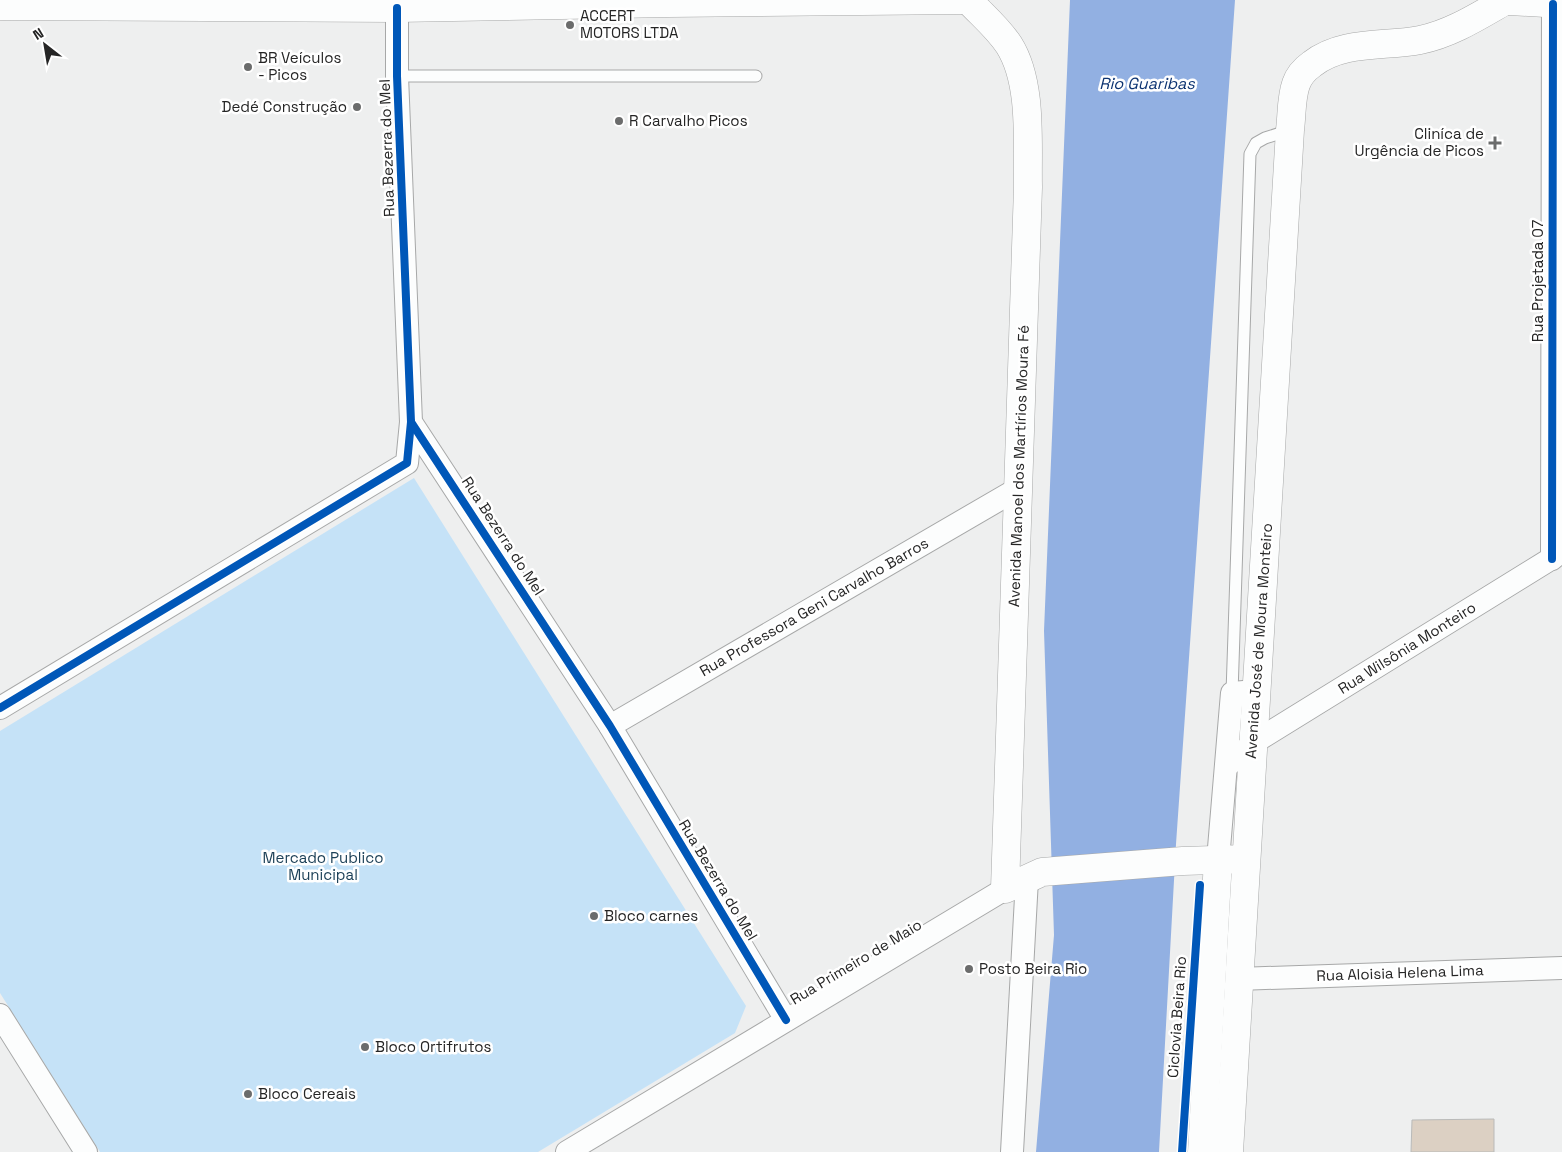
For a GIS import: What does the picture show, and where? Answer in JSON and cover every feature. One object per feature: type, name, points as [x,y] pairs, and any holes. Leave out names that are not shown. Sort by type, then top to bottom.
[{"type":"main road","points":[[0,6],[93,3],[397,8],[962,0]]},
{"type":"main road","name":"Avenida Manoel dos Martírios Moura Fé","points":[[968,0],[993,23],[1010,47],[1023,79],[1027,117],[1028,179],[1019,488],[1025,880]]},
{"type":"main road","points":[[1498,1],[1557,4]]},
{"type":"main road","name":"Avenida José de Moura Monteiro","points":[[1229,1152],[1253,743],[1244,692],[1290,130],[1296,84],[1304,70],[1320,58],[1342,49],[1419,41],[1435,36],[1458,27],[1498,1]]},
{"type":"main road","points":[[1025,880],[1182,861],[1245,859]]},
{"type":"main road","points":[[1202,1152],[1218,860]]},
{"type":"street","name":"Rua Projetada 07","points":[[1557,4],[1557,555]]},
{"type":"street","name":"Rua Bezerra do Mel","points":[[397,8],[397,76],[411,422],[610,726],[786,1020]]},
{"type":"street","points":[[0,708],[407,463],[411,422]]},
{"type":"street","name":"Rua Professora Geni Carvalho Barros","points":[[610,726],[1019,488]]},
{"type":"street","name":"Rua Wilsônia Monteiro","points":[[1226,767],[1253,743],[1557,555]]},
{"type":"street","points":[[1218,860],[1226,767],[1244,692]]},
{"type":"street","name":"Rua Primeiro de Maio","points":[[567,1152],[786,1020],[1025,880]]},
{"type":"street","name":"Avenida Manoel dos Martírios Moura Fé","points":[[1012,1152],[1025,880]]},
{"type":"street","name":"Rua Aloisia Helena Lima","points":[[1238,979],[1562,968]]},
{"type":"street","points":[[0,1015],[86,1152]]},
{"type":"lane","points":[[397,76],[756,76]]},
{"type":"lane","points":[[1244,692],[1250,154],[1256,143],[1290,130]]},
{"type":"green space","name":"Mercado Publico Municipal","points":[[414,478],[746,1006],[735,1033],[538,1152],[100,1152],[0,993],[0,731]]},
{"type":"water","name":"Rio Guaribas","points":[[1070,0],[1235,0],[1176,844],[1159,1152],[1036,1152],[1054,935],[1044,631]]},
{"type":"building","points":[[1494,1119],[1494,1152],[1411,1152],[1412,1120]]},
{"type":"cycle path","points":[[1552,559],[1553,4]]},
{"type":"cycle path","points":[[397,8],[397,76],[411,422],[610,726],[786,1020]]},
{"type":"cycle path","points":[[0,708],[407,463],[411,422]]},
{"type":"cycle path","name":"Ciclovia Beira Rio","points":[[1182,1152],[1200,885]]},
{"type":"place","name":"ACCERT MOTORS LTDA","points":[[570,25]]},
{"type":"place","name":"BR Veículos - Picos","points":[[248,67]]},
{"type":"place","name":"Dedé Construção","points":[[357,107]]},
{"type":"place","name":"R Carvalho Picos","points":[[619,121]]},
{"type":"place","name":"Cliníca de Urgência de Picos","points":[[1495,143]]},
{"type":"place","name":"Bloco carnes","points":[[594,916]]},
{"type":"place","name":"Posto Beira Rio","points":[[969,969]]},
{"type":"place","name":"Bloco Ortifrutos","points":[[365,1047]]},
{"type":"place","name":"Bloco Cereais","points":[[248,1094]]}]
